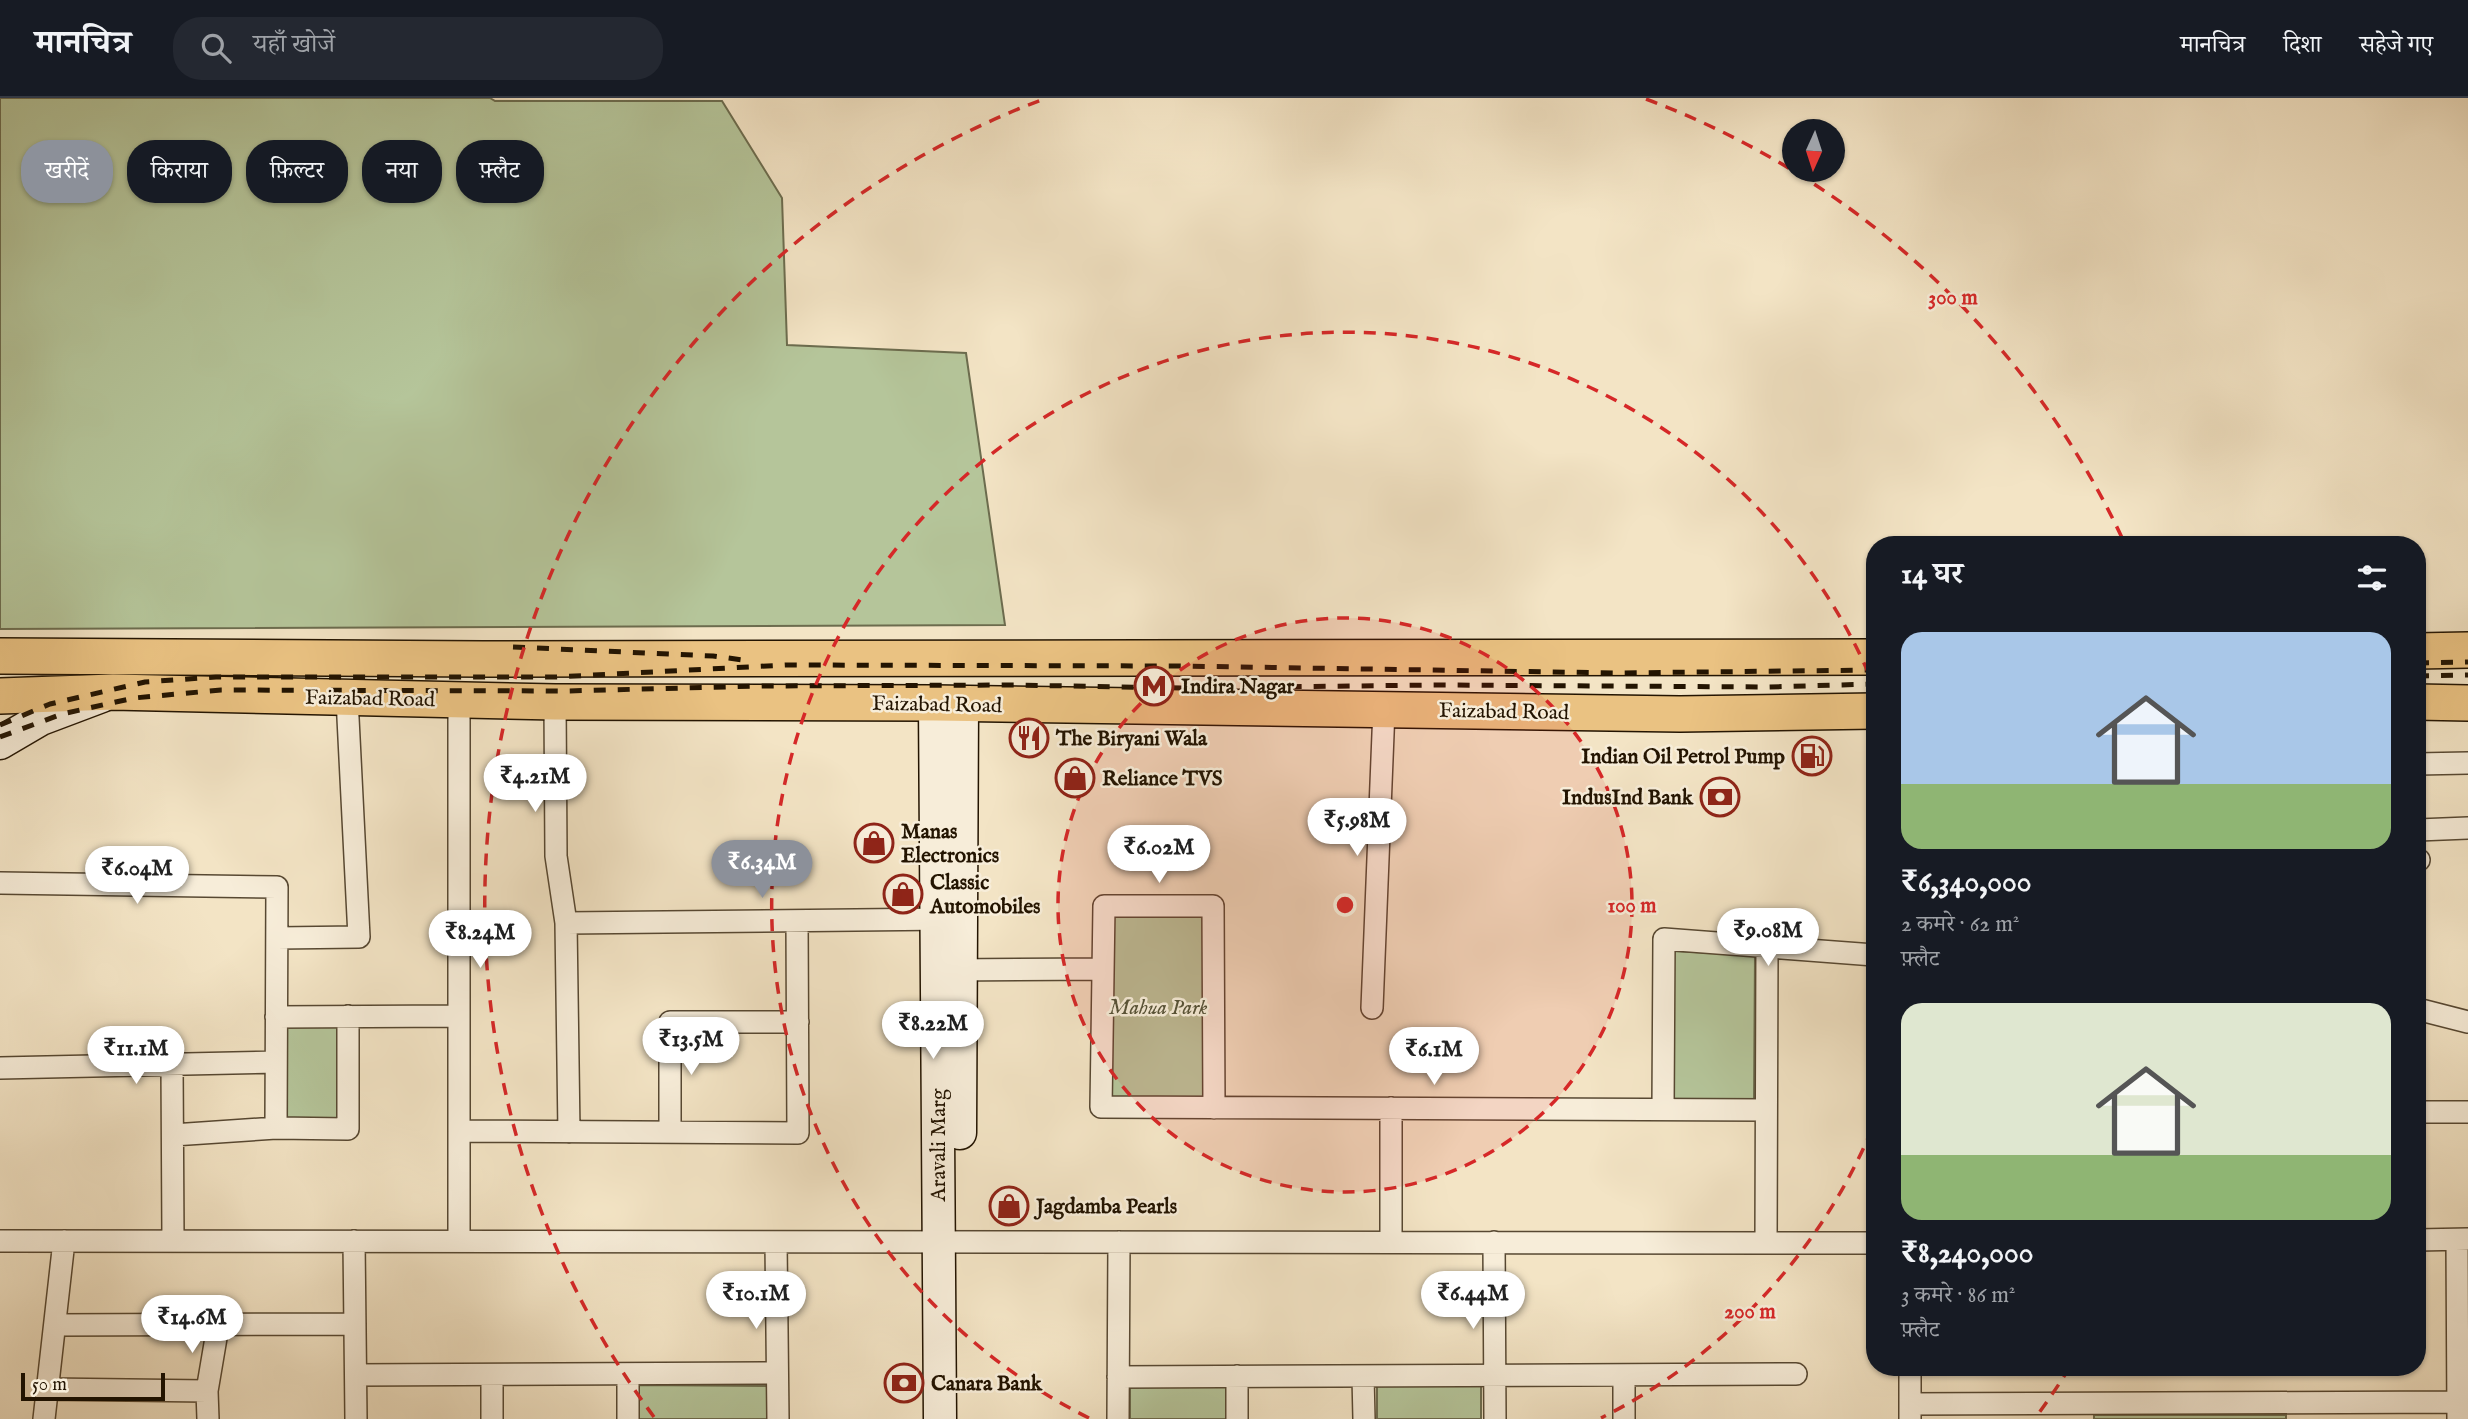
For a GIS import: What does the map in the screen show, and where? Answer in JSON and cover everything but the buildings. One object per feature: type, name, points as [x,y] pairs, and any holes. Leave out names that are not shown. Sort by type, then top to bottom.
[{"type":"main road","points":[[2426,651],[2468,650]]},
{"type":"main road","name":"Faizabad Road","points":[[0,656],[468,659],[1866,657]]},
{"type":"main road","name":"Faizabad Road","points":[[0,696],[113,692],[555,702],[949,704],[1680,714],[1866,712]]},
{"type":"main road","points":[[2426,702],[2468,703]]},
{"type":"street","points":[[0,743],[41,719],[113,692]]},
{"type":"street","points":[[277,938],[359,937],[347,698]]},
{"type":"street","points":[[459,699],[459,1241]]},
{"type":"street","points":[[555,702],[556,856],[566,923],[569,1132]]},
{"type":"street","name":"Aravali Marg","points":[[940,1419],[949,1242],[949,704]]},
{"type":"street","points":[[1372,1008],[1384,709]]},
{"type":"street","points":[[2426,764],[2468,763]]},
{"type":"street","points":[[2426,830],[2468,828]]},
{"type":"street","points":[[1,887],[277,887],[276,1128]]},
{"type":"street","points":[[1214,1108],[1213,906],[1104,906],[1101,1107],[1214,1108],[1766,1110]]},
{"type":"street","points":[[566,923],[948,919]]},
{"type":"street","points":[[459,1131],[798,1133],[797,921]]},
{"type":"street","points":[[1663,1110],[1664,939],[1866,954]]},
{"type":"street","points":[[1766,1243],[1767,947]]},
{"type":"street","points":[[948,970],[1103,970]]},
{"type":"street","points":[[2426,1011],[2468,1022]]},
{"type":"street","points":[[173,1135],[276,1128],[348,1129],[348,1016]]},
{"type":"street","points":[[276,1017],[459,1016]]},
{"type":"street","points":[[670,1132],[670,1021],[797,1022]]},
{"type":"street","points":[[0,1068],[276,1062]]},
{"type":"street","points":[[172,1065],[173,1241]]},
{"type":"street","points":[[1391,1108],[1391,1242]]},
{"type":"street","points":[[2426,1112],[2468,1112]]},
{"type":"street","points":[[1910,1376],[1910,1411],[2458,1411],[2463,1240],[2426,1240]]},
{"type":"street","points":[[0,1241],[1866,1243]]},
{"type":"street","points":[[44,1419],[64,1241]]},
{"type":"street","points":[[354,1241],[356,1419]]},
{"type":"street","points":[[776,1242],[778,1419]]},
{"type":"street","name":"Aravali Marg","points":[[949,1242],[960,1419]]},
{"type":"street","points":[[1118,1419],[1119,1242]]},
{"type":"street","points":[[1494,1242],[1494,1419]]},
{"type":"street","points":[[55,1325],[355,1324]]},
{"type":"street","points":[[208,1419],[207,1391],[218,1326]]},
{"type":"street","points":[[356,1375],[777,1373]]},
{"type":"street","points":[[628,1374],[628,1419]]},
{"type":"street","points":[[1118,1377],[1796,1374]]},
{"type":"street","points":[[492,1375],[492,1419]]},
{"type":"street","points":[[1624,1375],[1624,1419]]},
{"type":"street","points":[[1237,1376],[1237,1419]]},
{"type":"street","points":[[1363,1376],[1364,1419]]},
{"type":"street","points":[[48,1389],[207,1391]]},
{"type":"green space","points":[[0,98],[722,101],[782,198],[787,345],[966,353],[1005,625],[0,629]]},
{"type":"green space","name":"Mahua Park","points":[[1112,914],[1204,914],[1204,1099],[1112,1099]]},
{"type":"green space","points":[[1674,951],[1755,955],[1754,1101],[1674,1099]]},
{"type":"green space","points":[[282,1024],[341,1025],[341,1122],[282,1122]]},
{"type":"green space","points":[[638,1385],[770,1386],[770,1419],[638,1419]]},
{"type":"green space","points":[[1130,1385],[1227,1386],[1226,1419],[1130,1419]]},
{"type":"green space","points":[[1377,1386],[1481,1386],[1481,1419],[1377,1419]]},
{"type":"green space","points":[[2094,1415],[2286,1415],[2286,1419],[2094,1419]]},
{"type":"railway","points":[[513,647],[713,656],[743,660]]},
{"type":"railway","points":[[2426,663],[2468,662]]},
{"type":"railway","points":[[0,725],[50,704],[145,682],[216,677],[557,677],[785,665],[1180,666],[1617,673],[1866,670]]},
{"type":"railway","points":[[2426,676],[2468,675]]},
{"type":"railway","points":[[0,737],[62,714],[134,698],[221,690],[566,691],[762,686],[1014,685],[1182,688],[1438,685],[1767,687],[1866,684]]},
{"type":"place","name":"Indira Nagar","points":[[1154,686]]},
{"type":"place","name":"The Biryani Wala","points":[[1029,738]]},
{"type":"place","name":"Indian Oil Petrol Pump","points":[[1812,756]]},
{"type":"place","name":"Reliance TVS","points":[[1075,778]]},
{"type":"place","name":"IndusInd Bank","points":[[1720,797]]},
{"type":"place","name":"Manas Electronics","points":[[874,843]]},
{"type":"place","name":"Classic Automobiles","points":[[903,894]]},
{"type":"place","name":"Jagdamba Pearls","points":[[1009,1206]]},
{"type":"place","name":"Canara Bank","points":[[904,1383]]}]
